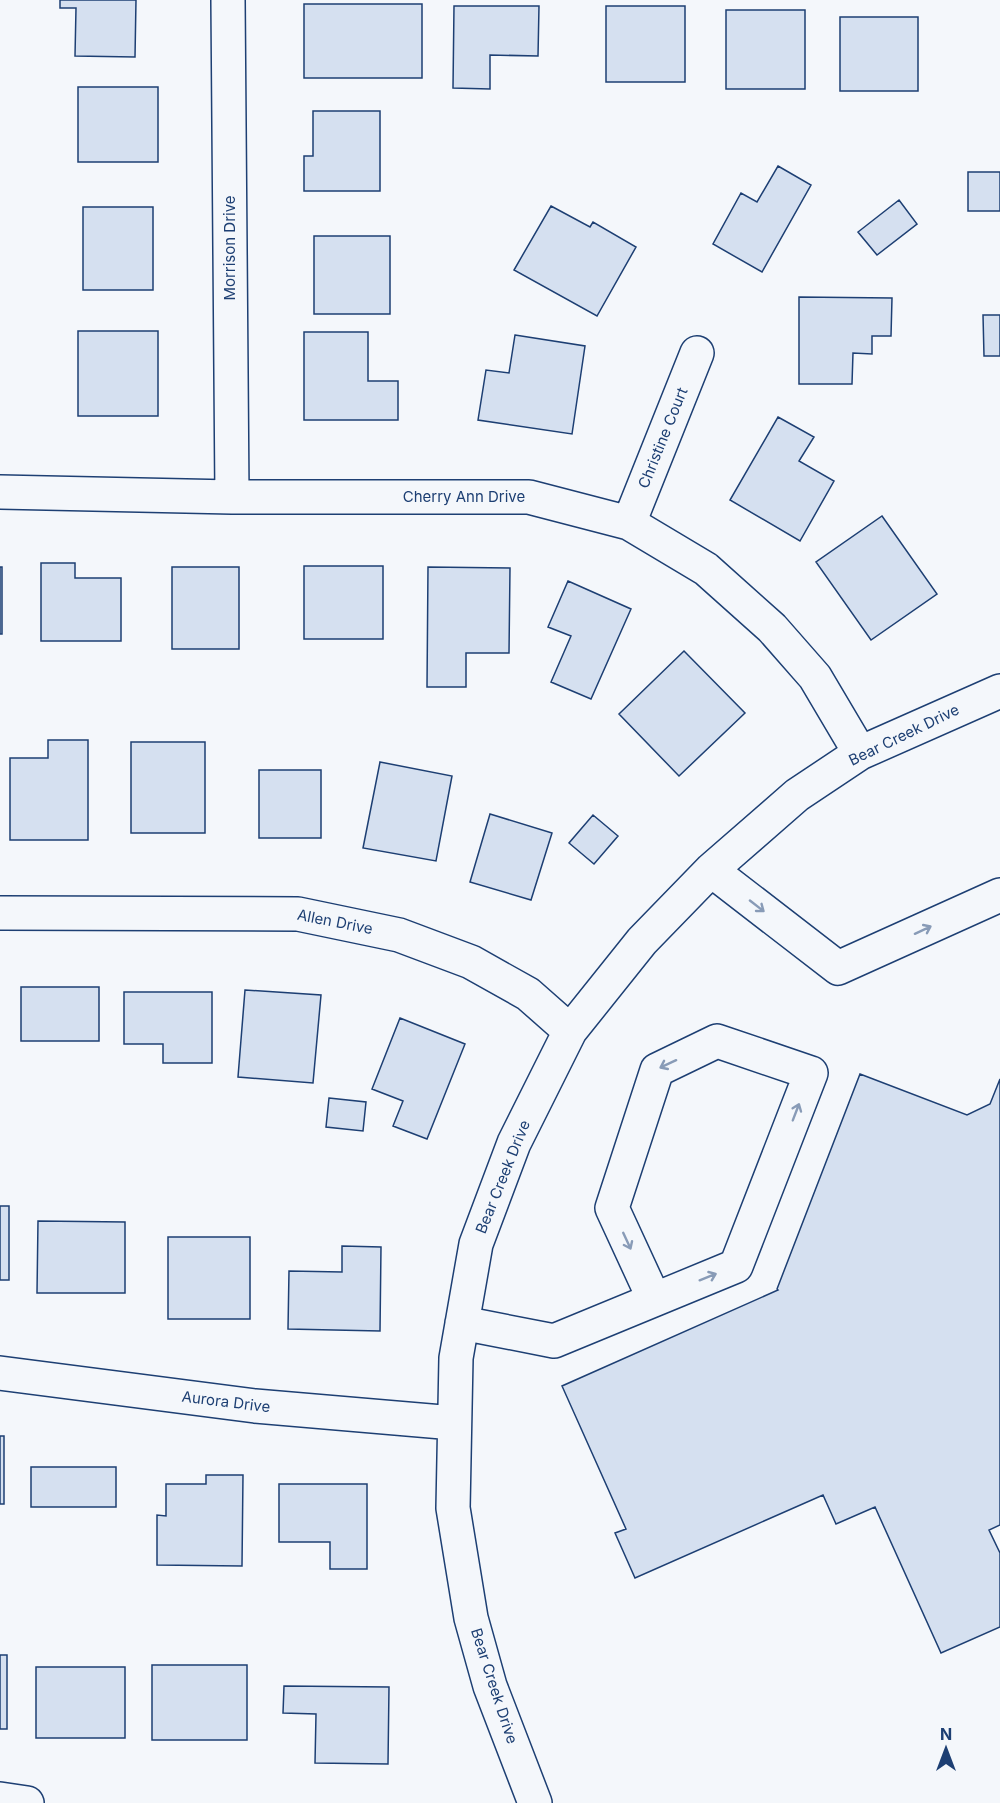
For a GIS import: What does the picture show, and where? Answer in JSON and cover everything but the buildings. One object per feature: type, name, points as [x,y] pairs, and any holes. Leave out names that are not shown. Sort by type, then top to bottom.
[{"type":"street","name":"Morrison Drive","points":[[228,0],[232,497]]},
{"type":"street","name":"Christine Court","points":[[629,523],[697,353]]},
{"type":"street","name":"Cherry Ann Drive","points":[[0,492],[232,497],[529,497],[629,523],[706,569],[772,628],[815,677],[860,753]]},
{"type":"street","name":"Bear Creek Drive","points":[[535,1803],[490,1686],[471,1618],[453,1508],[456,1358],[476,1244],[514,1143],[570,1031],[642,941],[711,870],[797,795],[860,753],[1000,690]]},
{"type":"street","points":[[711,870],[838,968],[1000,895]]},
{"type":"street","name":"Allen Drive","points":[[0,913],[298,914],[399,935],[471,962],[528,994],[570,1031]]},
{"type":"street","points":[[462,1323],[554,1341],[736,1266],[811,1073],[717,1041],[657,1070],[612,1208],[654,1299]]},
{"type":"street","name":"Aurora Drive","points":[[0,1374],[255,1406],[454,1423]]},
{"type":"street","points":[[0,1799],[27,1803]]}]
